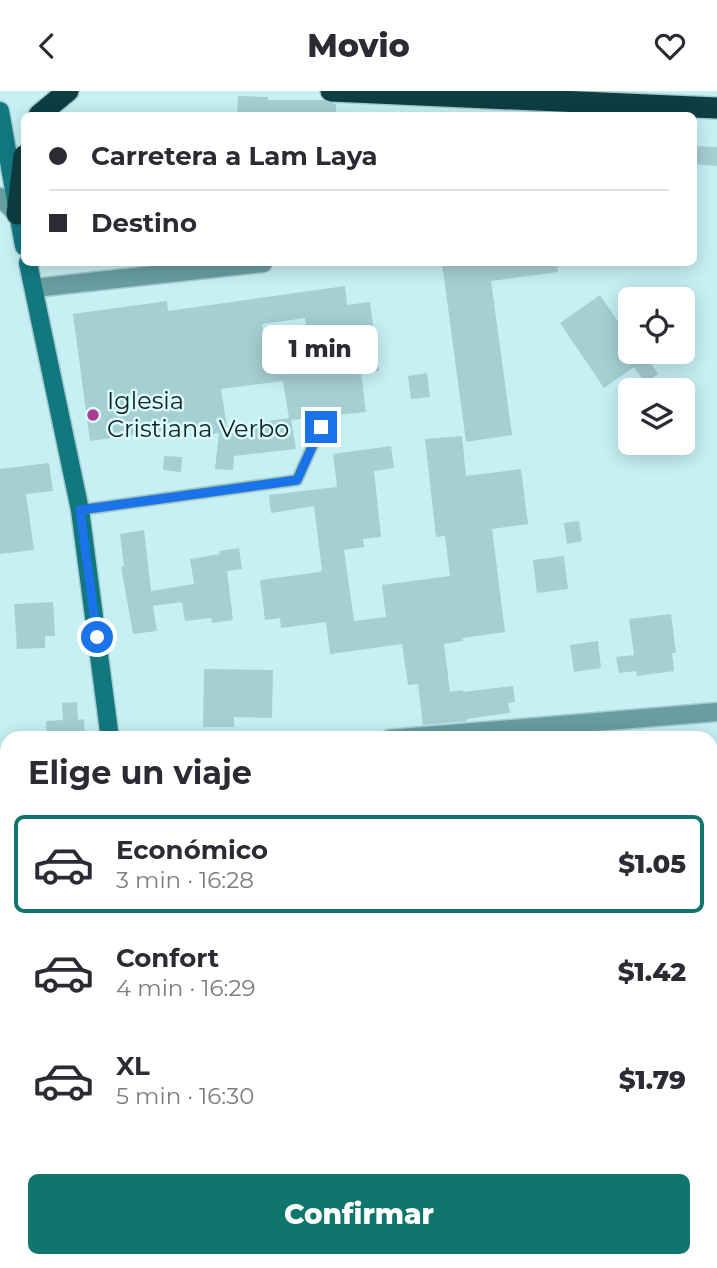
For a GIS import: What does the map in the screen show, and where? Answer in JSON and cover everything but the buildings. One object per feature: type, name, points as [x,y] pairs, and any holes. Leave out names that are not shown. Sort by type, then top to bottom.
[{"type":"highway","points":[[43,112],[68,91]]},
{"type":"highway","points":[[331,91],[639,98],[717,108]]},
{"type":"highway","points":[[17,214],[21,181]]},
{"type":"main road","points":[[0,111],[21,232]]},
{"type":"main road","points":[[29,266],[80,510],[109,731]]},
{"type":"street","points":[[0,197],[17,214]]},
{"type":"street","points":[[34,288],[236,266]]},
{"type":"street","points":[[486,731],[717,712]]},
{"type":"lane","points":[[80,510],[297,480],[321,427]]},
{"type":"place","name":"Iglesia Cristiana Verbo","points":[[93,415]]},
{"type":"route","points":[[97,637],[80,510],[297,480],[321,427]]}]
